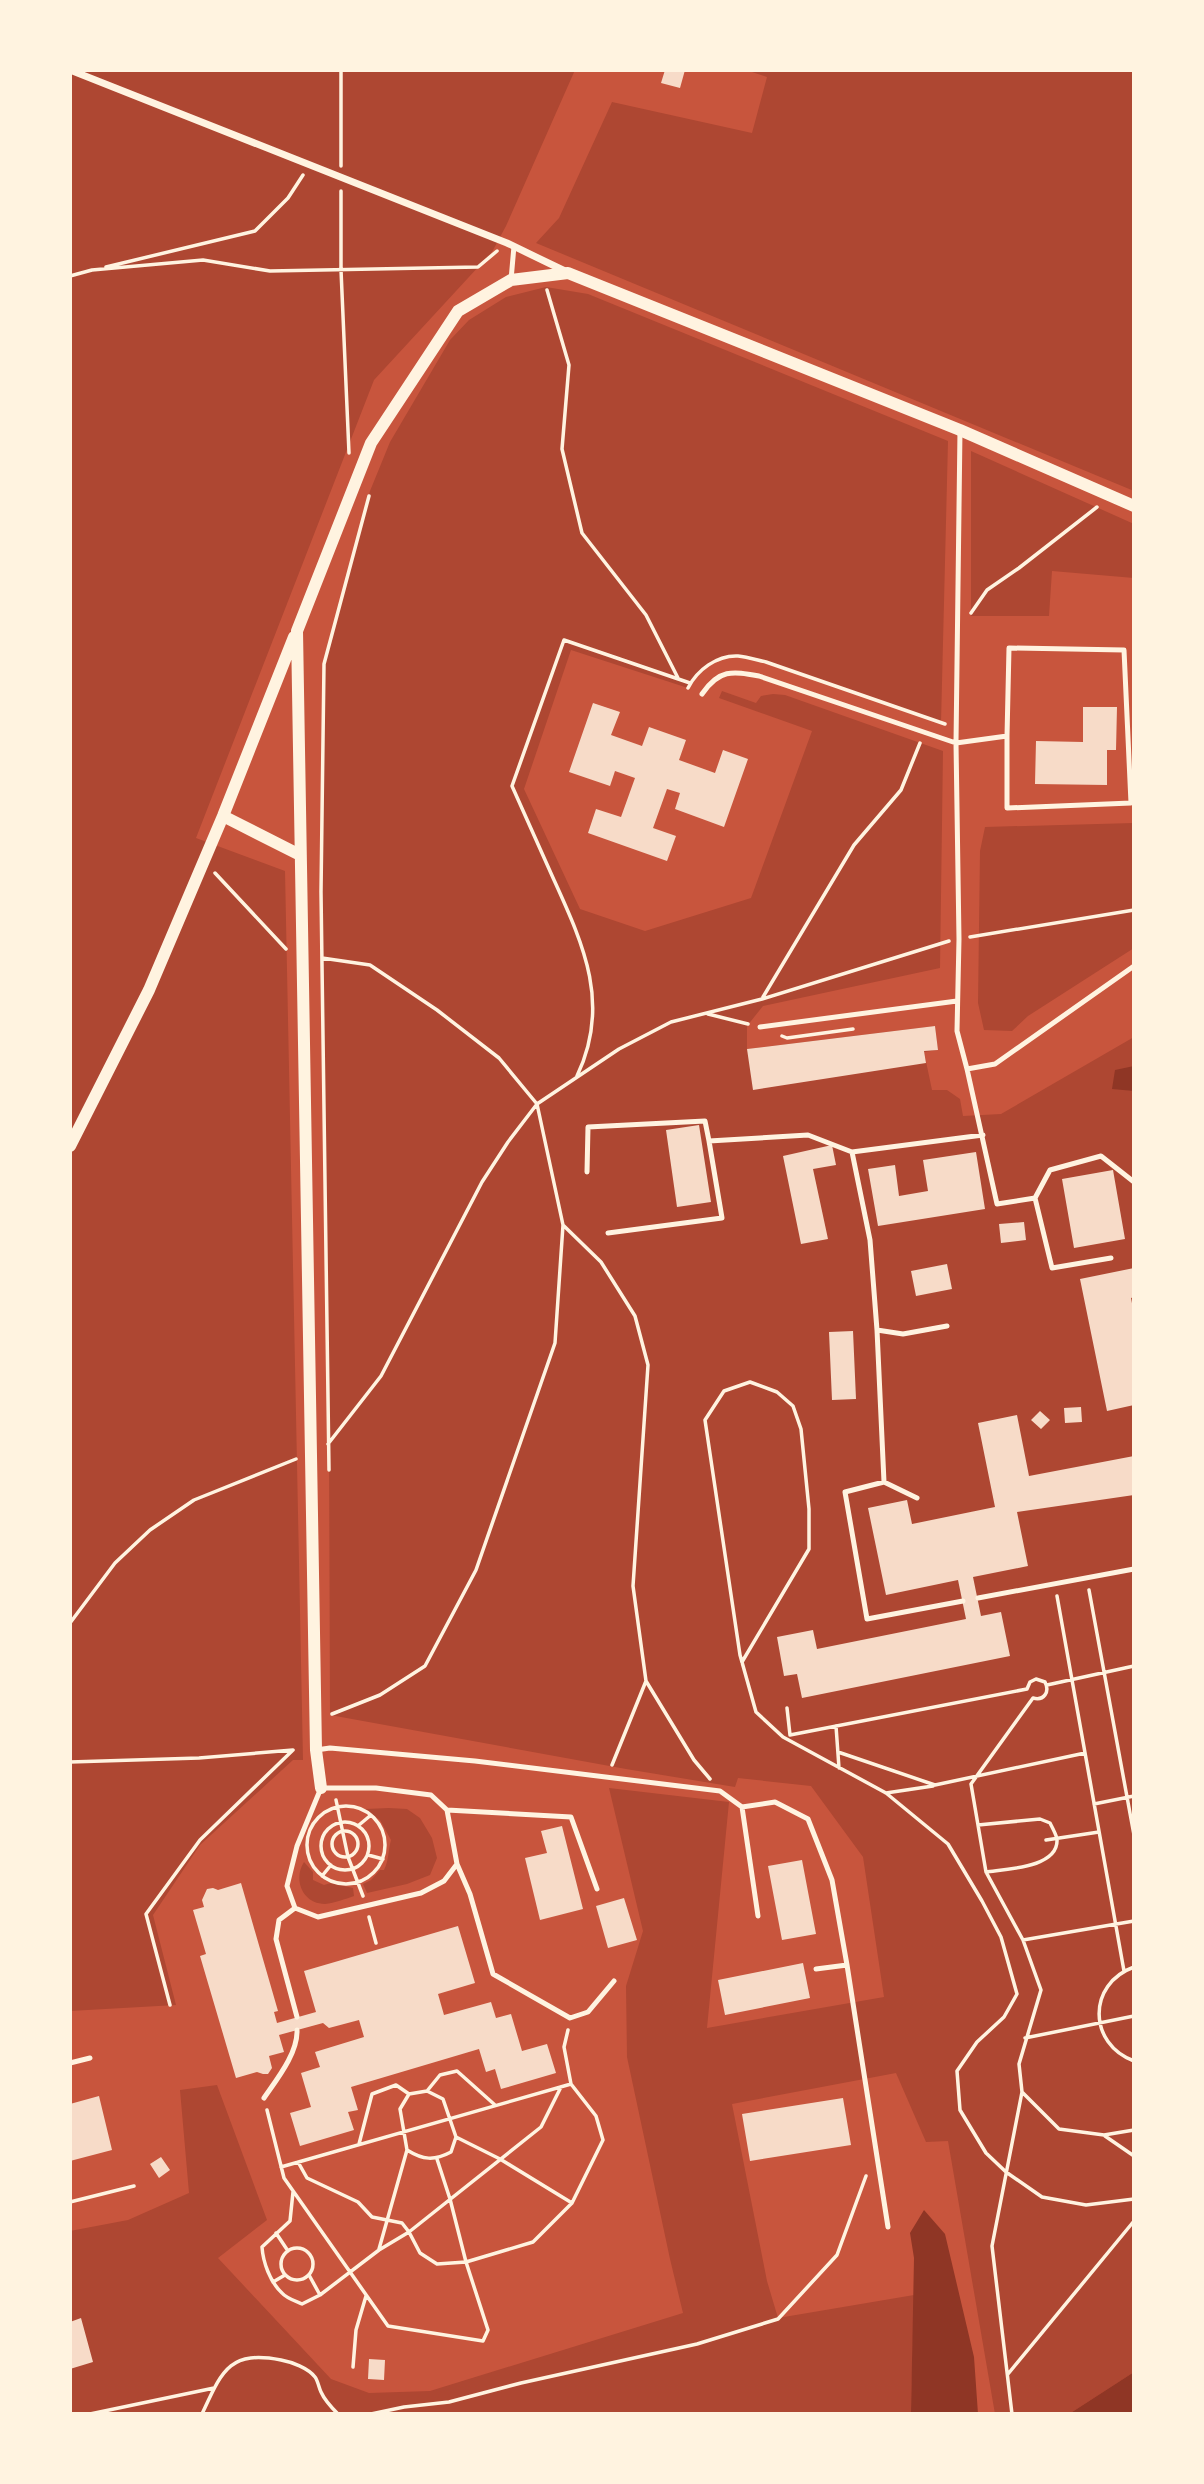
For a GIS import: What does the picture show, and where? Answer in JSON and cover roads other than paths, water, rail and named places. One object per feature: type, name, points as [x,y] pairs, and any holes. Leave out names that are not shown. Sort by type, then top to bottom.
[{"type":"street","points":[[70,70],[510,244],[568,273],[960,430],[1134,506]]},
{"type":"street","points":[[70,1146],[149,990],[204,862],[371,443],[458,312],[511,280],[568,273]]},
{"type":"street","points":[[297,631],[316,1750],[327,1787]]},
{"type":"street","points":[[223,816],[300,855]]},
{"type":"lane","points":[[510,244],[511,280]]},
{"type":"lane","points":[[960,430],[956,743],[957,1031],[997,1204],[1035,1198]]},
{"type":"lane","points":[[1009,648],[1124,650],[1131,803],[1007,808],[1007,736],[1009,648]]},
{"type":"lane","points":[[702,694],[712,680],[733,671],[759,676],[956,743],[1007,736]]},
{"type":"lane","points":[[967,1069],[995,1064],[1134,966]]},
{"type":"lane","points":[[760,1027],[957,1000]]},
{"type":"lane","points":[[587,1172],[588,1127],[705,1121],[722,1218],[608,1233]]},
{"type":"lane","points":[[709,1141],[808,1135],[852,1152],[983,1135]]},
{"type":"lane","points":[[852,1152],[870,1240],[884,1482]]},
{"type":"lane","points":[[1111,1258],[1052,1268],[1035,1198],[1050,1170],[1101,1156],[1134,1182]]},
{"type":"lane","points":[[877,1331],[903,1334],[947,1326]]},
{"type":"lane","points":[[917,1498],[884,1482],[845,1492],[867,1619],[962,1601]]},
{"type":"lane","points":[[978,1598],[1134,1569]]},
{"type":"lane","points":[[316,1750],[330,1748],[409,1755],[720,1791],[742,1807],[775,1802],[808,1819],[832,1880],[888,2227]]},
{"type":"lane","points":[[457,1864],[444,1881],[421,1893],[318,1917],[295,1908],[287,1886],[297,1846],[327,1787],[376,1788],[431,1795],[447,1810],[457,1864],[470,1894],[493,1974],[570,2018],[588,2012],[614,1981]]},
{"type":"lane","points":[[742,1807],[758,1916]]},
{"type":"lane","points":[[447,1810],[571,1817],[597,1889]]},
{"type":"lane","points":[[295,1908],[279,1920],[276,1940],[297,2017]]},
{"type":"lane","points":[[817,1969],[847,1965]]},
{"type":"lane","points":[[264,2098],[280,2075],[298,2039],[297,2030]]},
{"type":"lane","points":[[70,2063],[90,2058]]}]
